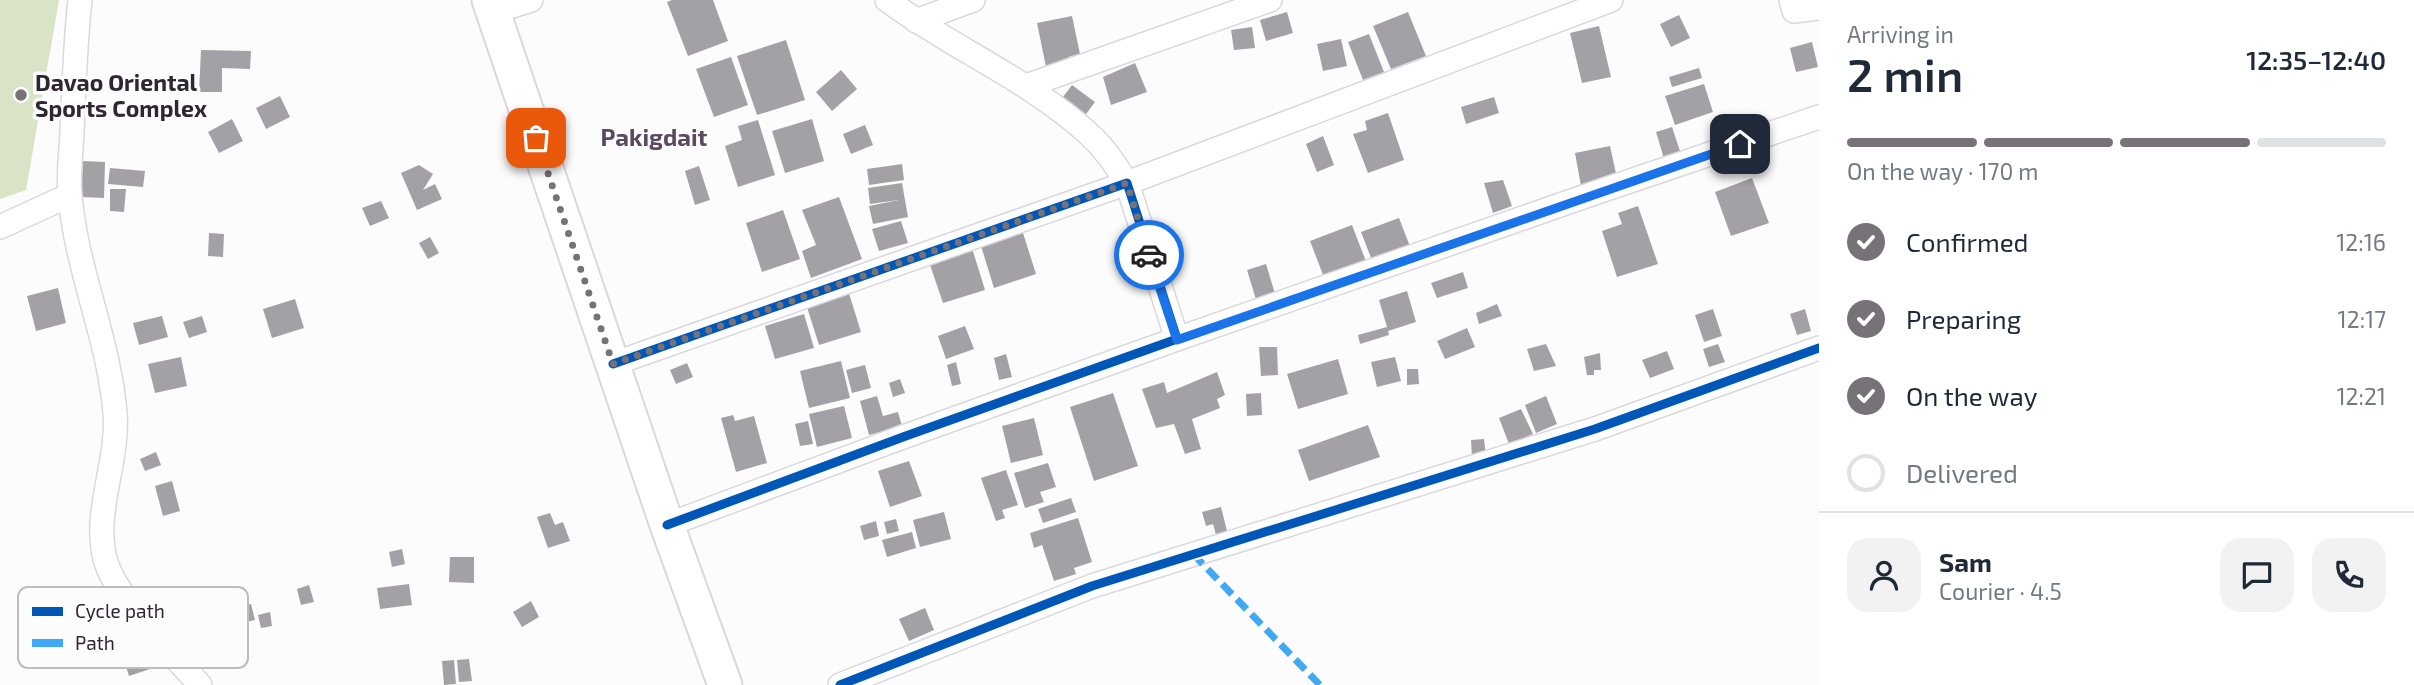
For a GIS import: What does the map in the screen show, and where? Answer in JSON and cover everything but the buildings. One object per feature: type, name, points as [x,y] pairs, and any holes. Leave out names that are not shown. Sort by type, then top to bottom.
[{"type":"main road","points":[[491,6],[667,524],[725,685]]},
{"type":"street","points":[[80,0],[70,195],[79,251],[112,380],[116,417],[101,526],[106,561],[119,587]]},
{"type":"street","points":[[491,6],[531,0]]},
{"type":"street","points":[[887,0],[915,21],[1026,86],[1092,137],[1109,155],[1127,183],[1177,340]]},
{"type":"street","points":[[915,21],[974,0]]},
{"type":"street","points":[[1026,86],[1270,0]]},
{"type":"street","points":[[613,364],[1127,183],[1611,0]]},
{"type":"street","points":[[1791,0],[1794,11],[1819,8]]},
{"type":"street","points":[[667,524],[1177,340],[1819,117]]},
{"type":"street","points":[[0,227],[70,195]]},
{"type":"street","points":[[840,685],[1092,586],[1595,429],[1819,348]]},
{"type":"street","points":[[186,668],[201,685]]},
{"type":"green space","name":"Davao Oriental Sports Complex","points":[[0,0],[59,0],[26,190],[0,199]]},
{"type":"marked path","points":[[1193,554],[1320,685]]},
{"type":"cycle path","points":[[613,364],[1127,183],[1177,339],[667,525]]},
{"type":"cycle path","points":[[840,685],[1092,586],[1595,429],[1819,348]]},
{"type":"way so far","points":[[536,138],[613,364],[1127,183],[1149,255]]},
{"type":"place","name":"Davao Oriental Sports Complex","points":[[21,95]]},
{"type":"district","name":"Pakigdait","points":[[654,136]]},
{"type":"route","points":[[1149,255],[1177,340],[1740,144]]}]
